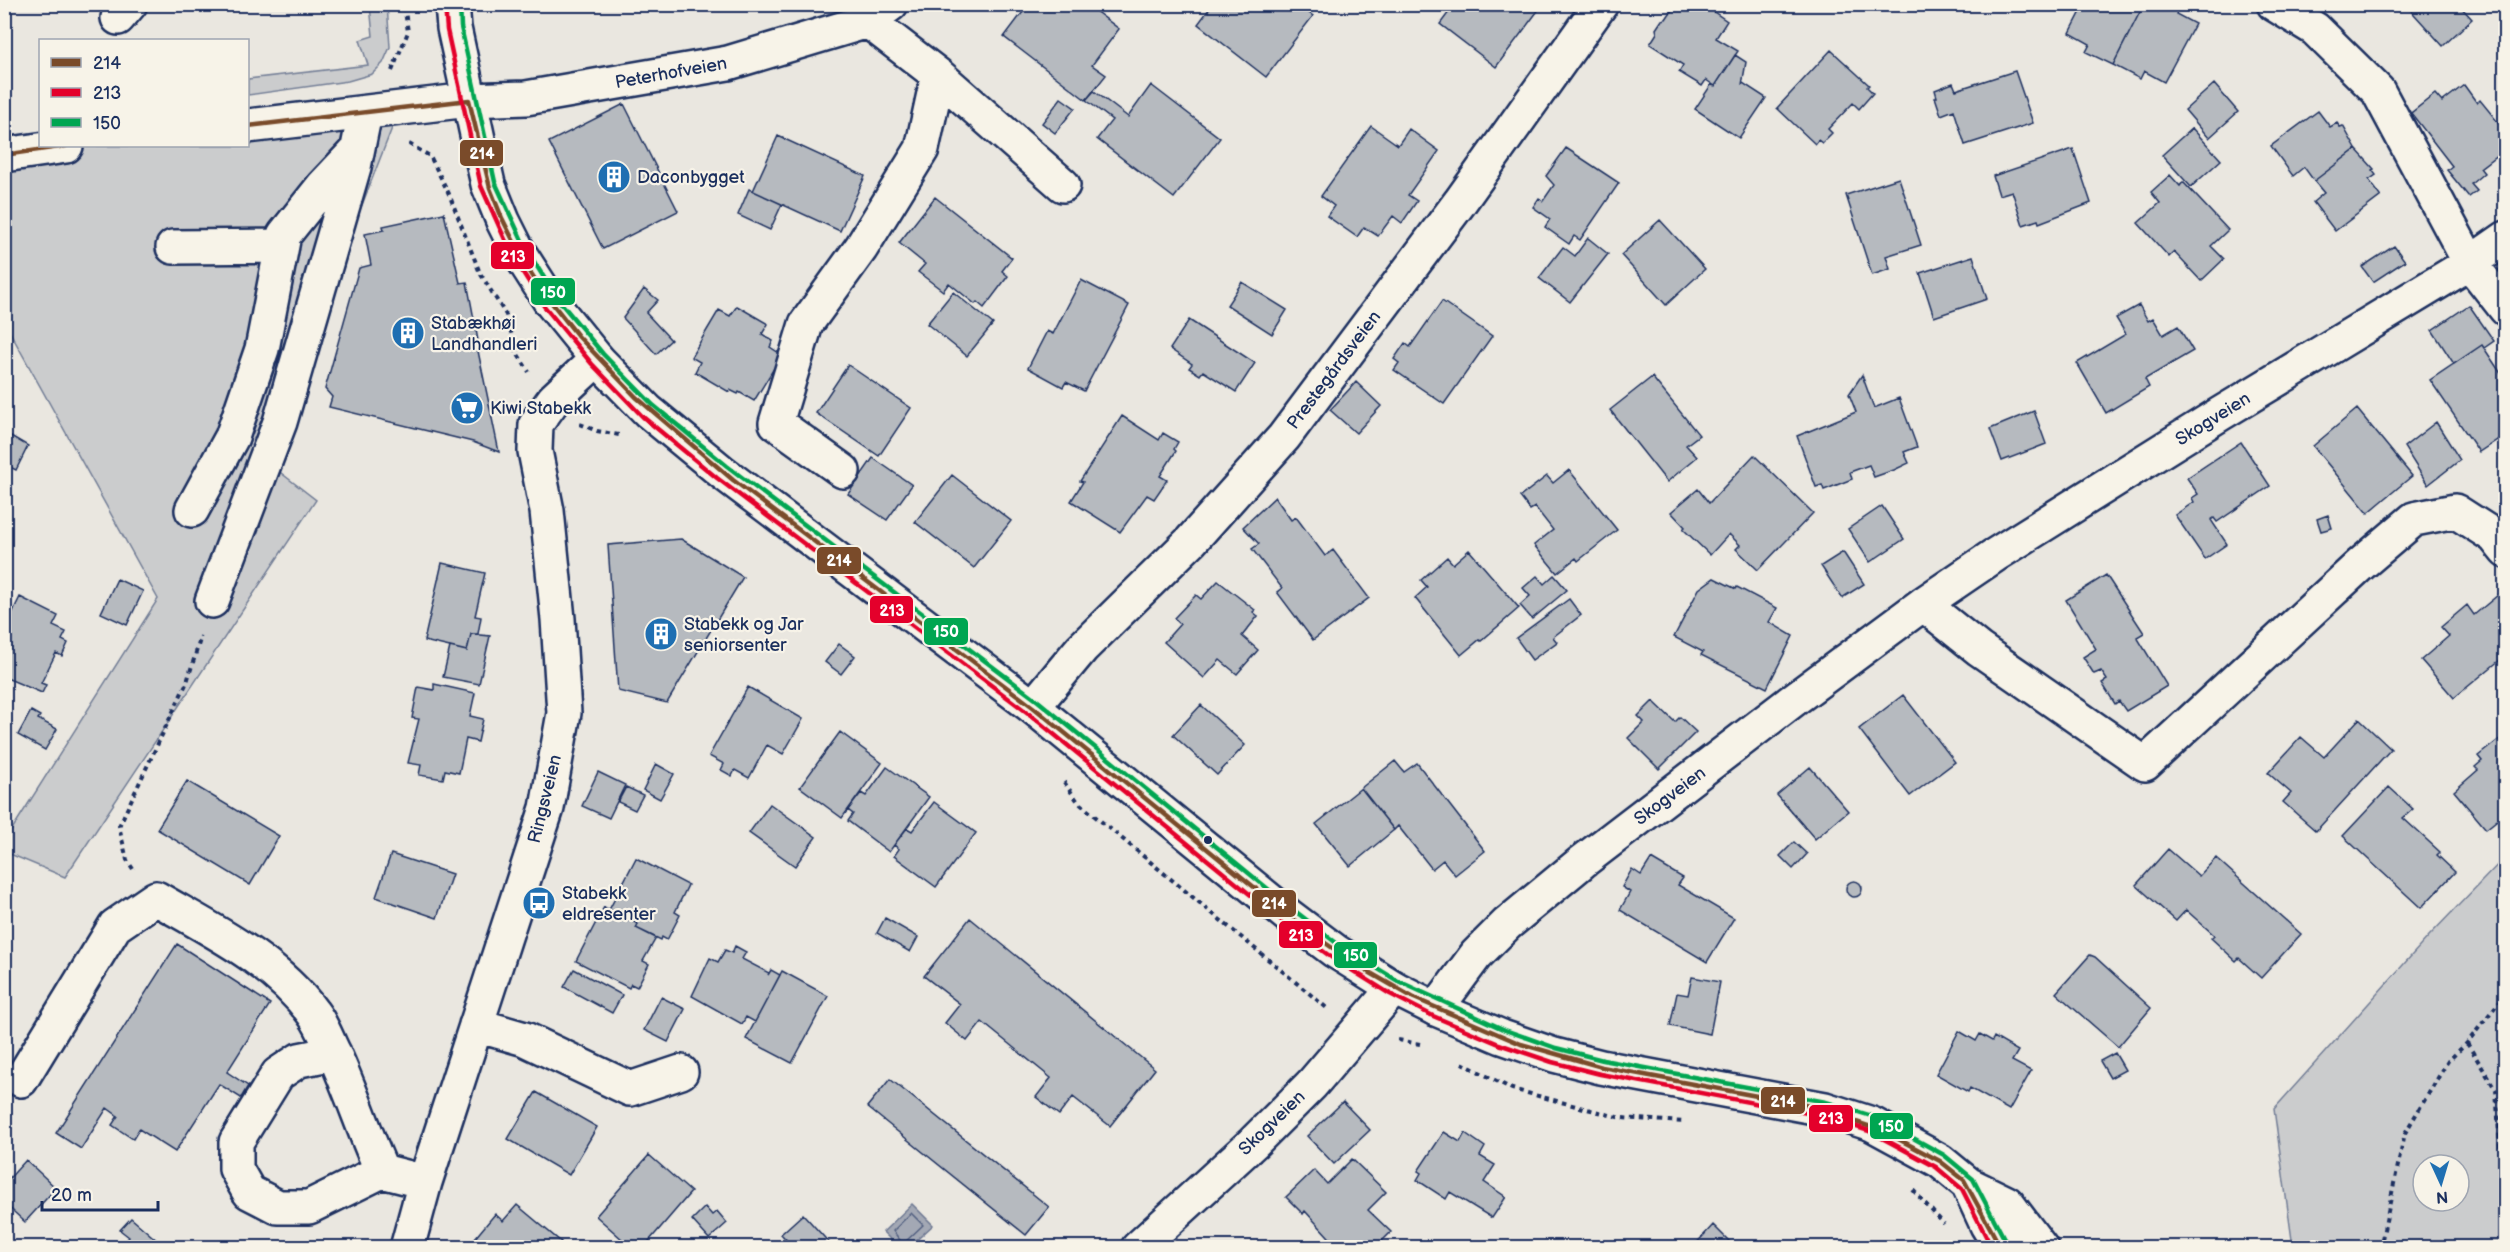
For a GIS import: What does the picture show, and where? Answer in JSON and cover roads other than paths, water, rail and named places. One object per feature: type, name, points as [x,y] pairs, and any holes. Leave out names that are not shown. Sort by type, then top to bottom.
[{"type":"street","points":[[452,4],[454,28],[488,184],[518,251],[550,301],[597,359],[648,411],[722,472],[1033,707],[1290,917],[1335,951],[1394,988],[1502,1037],[1554,1055],[1636,1074],[1825,1109],[1872,1124],[1940,1161],[1968,1184],[2007,1203],[2041,1248]]},
{"type":"street","name":"Prestegårdsveien","points":[[1033,707],[1082,648],[1191,541],[1284,437],[1460,202],[1601,4]]},
{"type":"street","points":[[2274,4],[2315,29],[2378,92],[2470,263],[2505,309]]},
{"type":"street","name":"Peterhofveien","points":[[249,126],[469,100],[526,98],[728,63],[880,13],[938,75],[1063,185]]},
{"type":"street","points":[[843,471],[776,423],[806,324],[861,248],[922,149],[938,75]]},
{"type":"street","points":[[212,601],[280,422],[358,149],[365,114]]},
{"type":"street","points":[[4,155],[59,147]]},
{"type":"street","points":[[192,510],[232,437],[262,349],[284,235],[322,186],[358,149]]},
{"type":"street","name":"Skogveien","points":[[1436,1009],[1476,955],[1524,910],[1582,862],[1923,604],[1995,555],[2200,426],[2470,263],[2505,238]]},
{"type":"street","points":[[173,247],[282,246]]},
{"type":"street","name":"Ringsveien","points":[[406,1248],[425,1182],[547,808],[564,713],[558,619],[547,512],[536,451],[536,424],[554,399],[597,359]]},
{"type":"street","points":[[1923,604],[1978,649],[2145,764],[2360,565],[2414,519],[2455,511],[2494,537],[2505,551]]},
{"type":"street","points":[[21,1080],[115,926],[156,898],[233,943],[288,982],[315,1014],[345,1074],[370,1145],[382,1171]]},
{"type":"street","name":"Skogveien","points":[[1138,1248],[1253,1143],[1312,1084],[1394,988]]},
{"type":"street","points":[[476,1026],[525,1039],[630,1089],[681,1072]]},
{"type":"street","points":[[334,1053],[299,1060],[278,1074],[236,1142],[236,1169],[249,1192],[278,1208],[309,1207],[382,1171],[425,1182]]},
{"type":"street","points":[[1968,1184],[1987,1225],[2001,1248]]},
{"type":"water","points":[[912,1204],[933,1225],[909,1247],[898,1247],[883,1232]]},
{"type":"place","name":"Daconbygget","points":[[614,177]]},
{"type":"place","name":"Stabækhøi Landhandleri","points":[[408,333]]},
{"type":"place","name":"Kiwi Stabekk","points":[[467,408]]},
{"type":"place","name":"Stabekk og Jar seniorsenter","points":[[661,634]]},
{"type":"place","name":"Stabekk eldresenter","points":[[539,903]]}]
